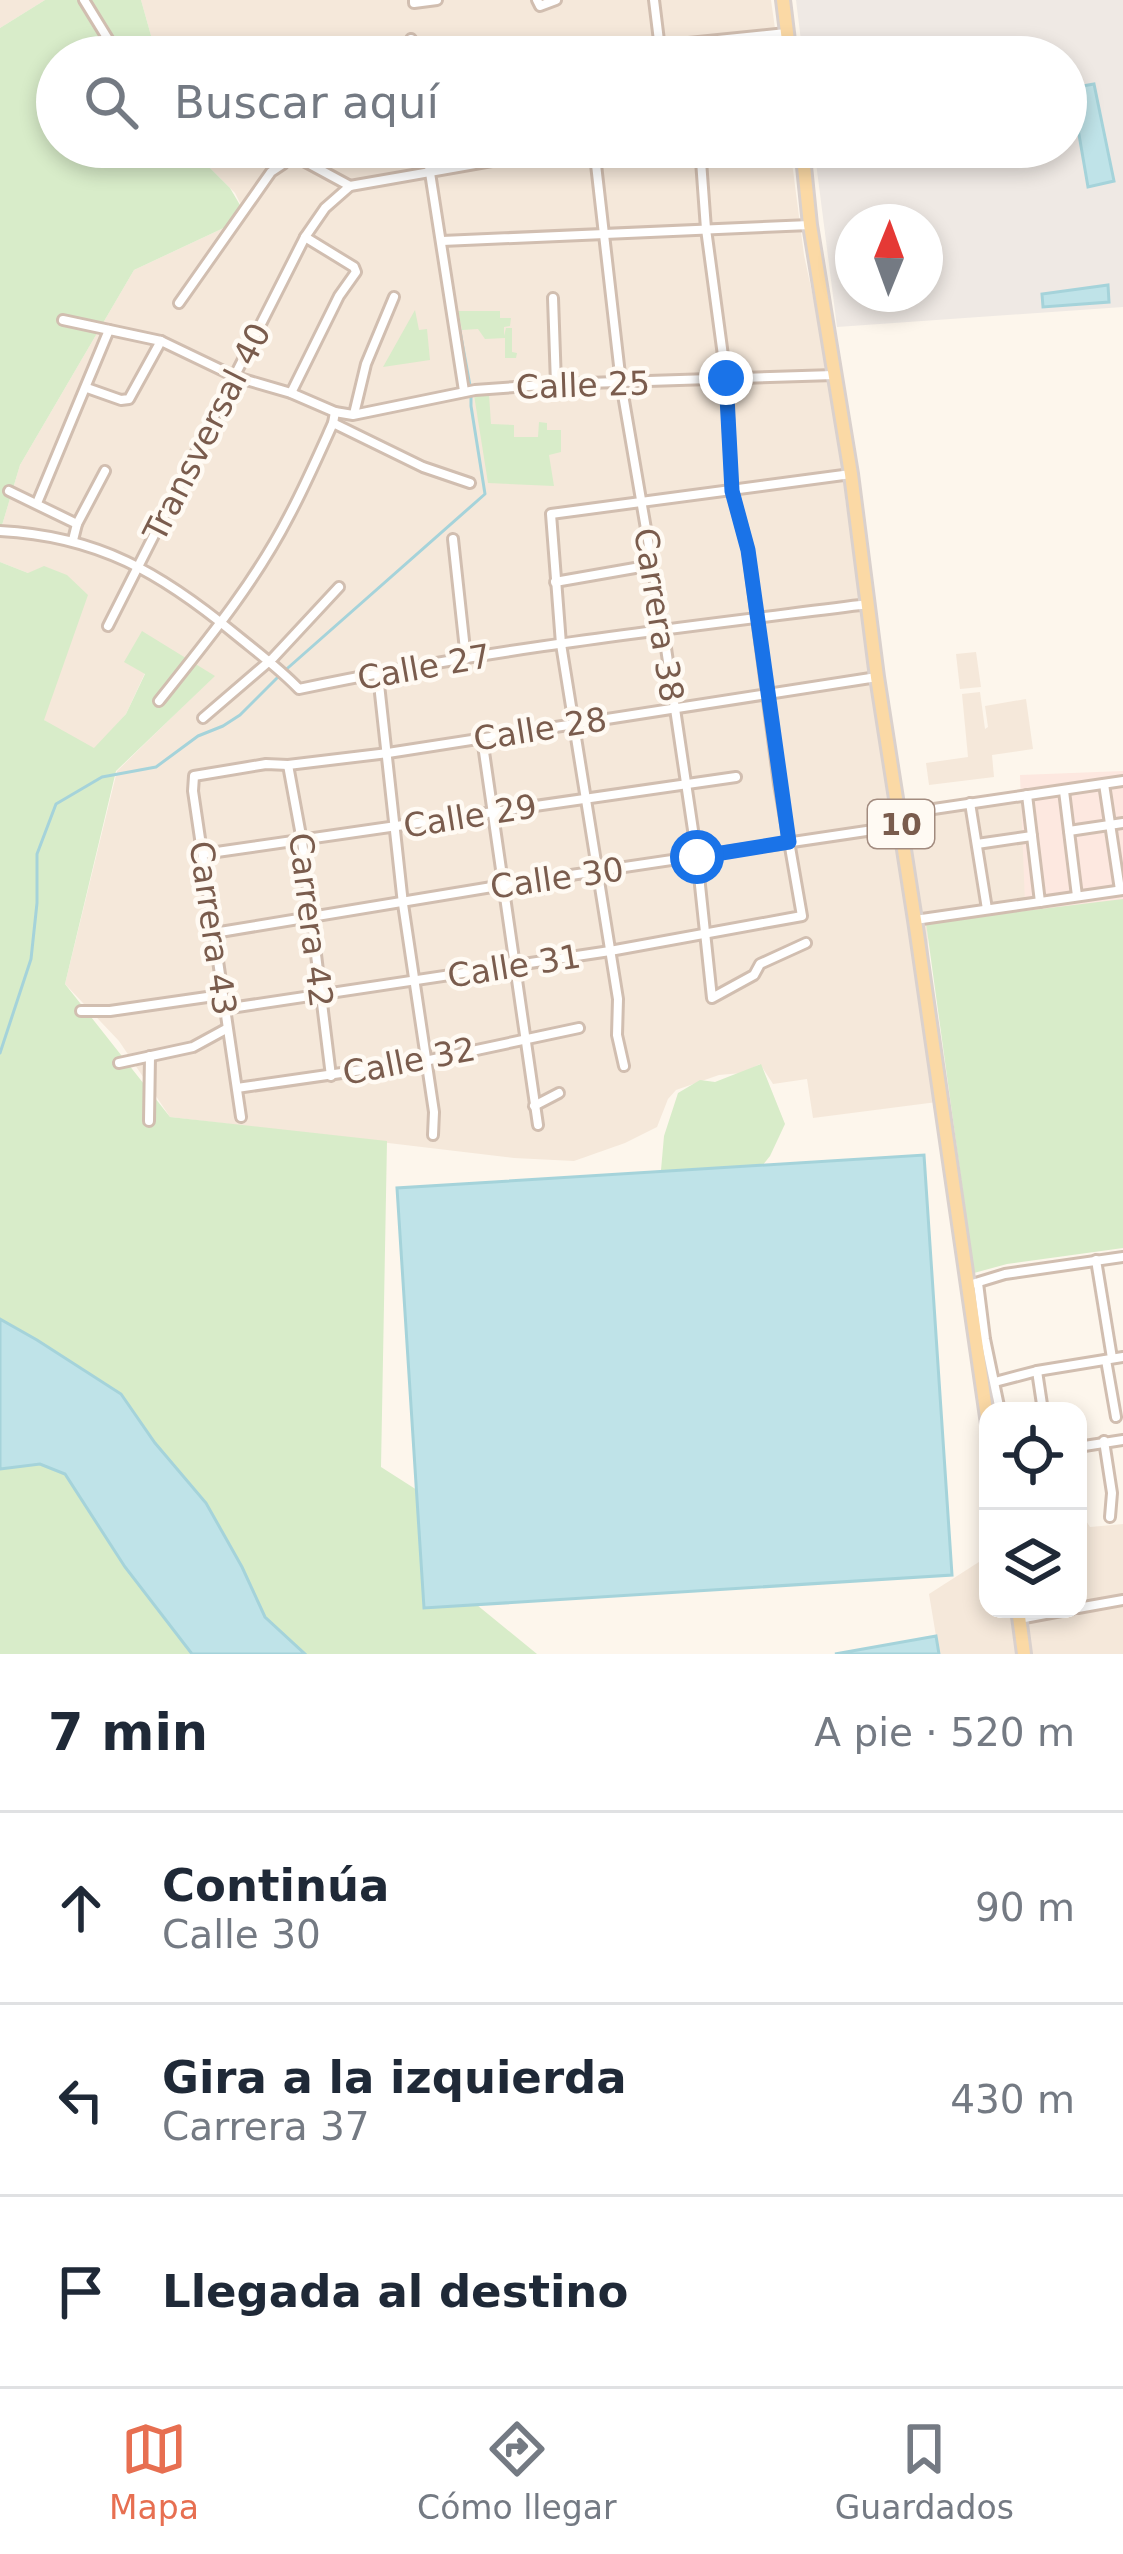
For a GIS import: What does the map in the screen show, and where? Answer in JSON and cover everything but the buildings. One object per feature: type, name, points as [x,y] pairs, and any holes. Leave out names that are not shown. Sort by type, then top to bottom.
[{"type":"main road","points":[[783,0],[787,36]]},
{"type":"main road","name":"10","points":[[804,168],[877,677],[973,1284],[986,1402]]},
{"type":"main road","points":[[1020,1618],[1024,1654]]},
{"type":"street","points":[[84,0],[106,36]]},
{"type":"street","points":[[414,0],[437,0]]},
{"type":"street","points":[[537,0],[540,6],[556,0]]},
{"type":"street","points":[[654,0],[658,36]]},
{"type":"street","points":[[767,36],[787,33]]},
{"type":"street","points":[[179,303],[278,168]]},
{"type":"street","points":[[317,168],[350,186],[446,168]]},
{"type":"street","points":[[428,168],[469,391]]},
{"type":"street","name":"Carrera 38","points":[[596,168],[621,383],[697,857],[712,998],[754,974],[760,964],[806,943]]},
{"type":"street","points":[[702,168],[726,378],[732,491],[748,550],[789,842]]},
{"type":"street","name":"Transversal 40","points":[[108,626],[305,237],[325,208],[350,186]]},
{"type":"street","points":[[442,242],[810,225]]},
{"type":"street","points":[[291,393],[339,296],[356,272],[305,237]]},
{"type":"street","points":[[353,415],[366,364],[394,297]]},
{"type":"street","points":[[553,298],[556,384]]},
{"type":"street","points":[[63,320],[161,340],[236,377],[291,393],[423,467],[470,483]]},
{"type":"street","points":[[37,503],[110,330]]},
{"type":"street","points":[[87,388],[129,399],[161,340]]},
{"type":"street","name":"Calle 25","points":[[334,417],[469,391],[834,375]]},
{"type":"street","points":[[158,701],[221,623],[288,519],[334,417]]},
{"type":"street","points":[[73,541],[105,471]]},
{"type":"street","points":[[624,1066],[617,1035],[618,999],[561,644],[551,514],[851,474]]},
{"type":"street","points":[[9,491],[77,524]]},
{"type":"street","points":[[0,531],[73,541],[139,567],[173,587],[268,661]]},
{"type":"street","points":[[453,539],[466,659]]},
{"type":"street","points":[[555,582],[652,566]]},
{"type":"street","points":[[203,718],[268,661],[339,587]]},
{"type":"street","name":"Calle 27","points":[[268,661],[299,689],[663,628],[868,604]]},
{"type":"street","points":[[378,675],[393,828],[434,1112],[433,1135]]},
{"type":"street","name":"Calle 28","points":[[202,773],[388,753],[877,677]]},
{"type":"street","points":[[482,738],[538,1125]]},
{"type":"street","name":"Carrera 42","points":[[288,765],[331,1076]]},
{"type":"street","name":"Carrera 43","points":[[202,773],[192,780],[241,1118]]},
{"type":"street","name":"Calle 29","points":[[203,854],[736,777]]},
{"type":"street","name":"Calle 30","points":[[214,933],[504,885],[850,836],[970,803],[1123,781]]},
{"type":"street","points":[[916,920],[1121,890],[1104,784]]},
{"type":"street","points":[[1064,790],[1077,896]]},
{"type":"street","points":[[1027,795],[1040,902]]},
{"type":"street","points":[[970,803],[987,909]]},
{"type":"street","points":[[1069,830],[1123,823]]},
{"type":"street","points":[[976,844],[1032,836]]},
{"type":"street","name":"Calle 31","points":[[224,1010],[610,951],[802,916],[789,842]]},
{"type":"street","points":[[82,1011],[133,1009],[221,995]]},
{"type":"street","name":"Calle 32","points":[[237,1088],[425,1060],[579,1028]]},
{"type":"street","points":[[119,1064],[193,1047],[226,1029]]},
{"type":"street","points":[[149,1121],[150,1056]]},
{"type":"street","points":[[534,1106],[559,1093]]},
{"type":"street","points":[[998,1402],[973,1284],[1005,1274],[1123,1257]]},
{"type":"street","points":[[1096,1260],[1114,1358],[1116,1417]]},
{"type":"street","points":[[995,1382],[1114,1358]]},
{"type":"street","points":[[1037,1371],[1042,1402]]},
{"type":"street","points":[[1087,1445],[1123,1440]]},
{"type":"street","points":[[1104,1441],[1112,1493],[1110,1517]]},
{"type":"street","points":[[1087,1606],[1123,1600]]},
{"type":"shaded area","points":[[0,0],[45,0],[0,28]]},
{"type":"shaded area","points":[[141,0],[771,0],[776,36],[151,36]]},
{"type":"shaded area","points":[[796,0],[1123,0],[1123,307],[837,327],[835,312],[943,312],[943,204],[835,204],[835,311],[817,168],[1087,168],[1087,36],[800,36]]},
{"type":"shaded area","points":[[210,168],[793,168],[804,255],[851,474],[845,498],[897,812],[1123,775],[1123,899],[927,923],[937,1102],[813,1118],[807,1079],[773,1084],[760,1064],[676,1090],[657,1127],[574,1161],[170,1117],[119,1041],[65,984],[117,771],[214,676],[125,662],[145,673],[126,714],[95,749],[64,734],[44,720],[28,573],[0,562],[0,532],[20,465],[134,270],[247,217],[235,193]]},
{"type":"shaded area","points":[[976,652],[981,687],[960,689],[956,654]]},
{"type":"shaded area","points":[[980,692],[985,729],[985,706],[1026,699],[1033,749],[992,755],[994,777],[929,785],[926,763],[968,757],[962,694]]},
{"type":"shaded area","points":[[1123,771],[1123,1005],[1029,1008],[1020,775]]},
{"type":"shaded area","points":[[1087,1522],[1090,1527],[1123,1524],[1123,1654],[939,1654],[929,1594],[979,1562],[979,1618],[1087,1618]]},
{"type":"green space","points":[[45,0],[141,0],[151,36],[36,36],[36,168],[210,168],[230,188],[247,217],[134,270],[20,465],[0,532],[0,28]]},
{"type":"green space","points":[[415,310],[419,330],[427,329],[430,360],[383,367]]},
{"type":"green space","points":[[458,311],[500,311],[500,318],[511,318],[510,326],[504,327],[504,336],[506,328],[512,328],[516,358],[505,358],[505,338],[485,339],[478,329],[462,330]]},
{"type":"green space","points":[[489,394],[491,424],[514,425],[514,437],[538,437],[539,422],[547,423],[547,430],[561,430],[561,452],[549,455],[554,486],[488,483],[474,395]]},
{"type":"green space","points":[[0,562],[28,573],[44,566],[67,575],[88,595],[44,720],[94,748],[126,714],[145,674],[124,662],[142,631],[215,676],[116,771],[65,984],[170,1117],[387,1141],[381,1467],[417,1490],[424,1608],[477,1605],[537,1654],[0,1654]]},
{"type":"green space","points":[[1123,899],[1123,1248],[974,1273],[926,923]]},
{"type":"green space","points":[[761,1064],[785,1124],[758,1171],[661,1170],[664,1136],[678,1093],[700,1080],[715,1082]]},
{"type":"water","points":[[1094,84],[1114,181],[1088,187],[1085,168],[1087,85]]},
{"type":"water","points":[[1108,285],[1109,302],[1043,307],[1042,294]]},
{"type":"water","points":[[924,1155],[952,1575],[424,1608],[397,1188]]},
{"type":"water","points":[[0,1319],[121,1394],[206,1503],[265,1617],[305,1654],[192,1654],[125,1567],[65,1474],[40,1464],[0,1469]]},
{"type":"water","points":[[936,1636],[939,1654],[835,1654]]},
{"type":"waterway","points":[[0,1053],[31,959],[37,854],[56,804],[102,777],[156,767],[198,736],[240,715],[485,494],[455,304]]},
{"type":"route","points":[[697,857],[789,842],[748,550],[732,491],[726,378]]}]
